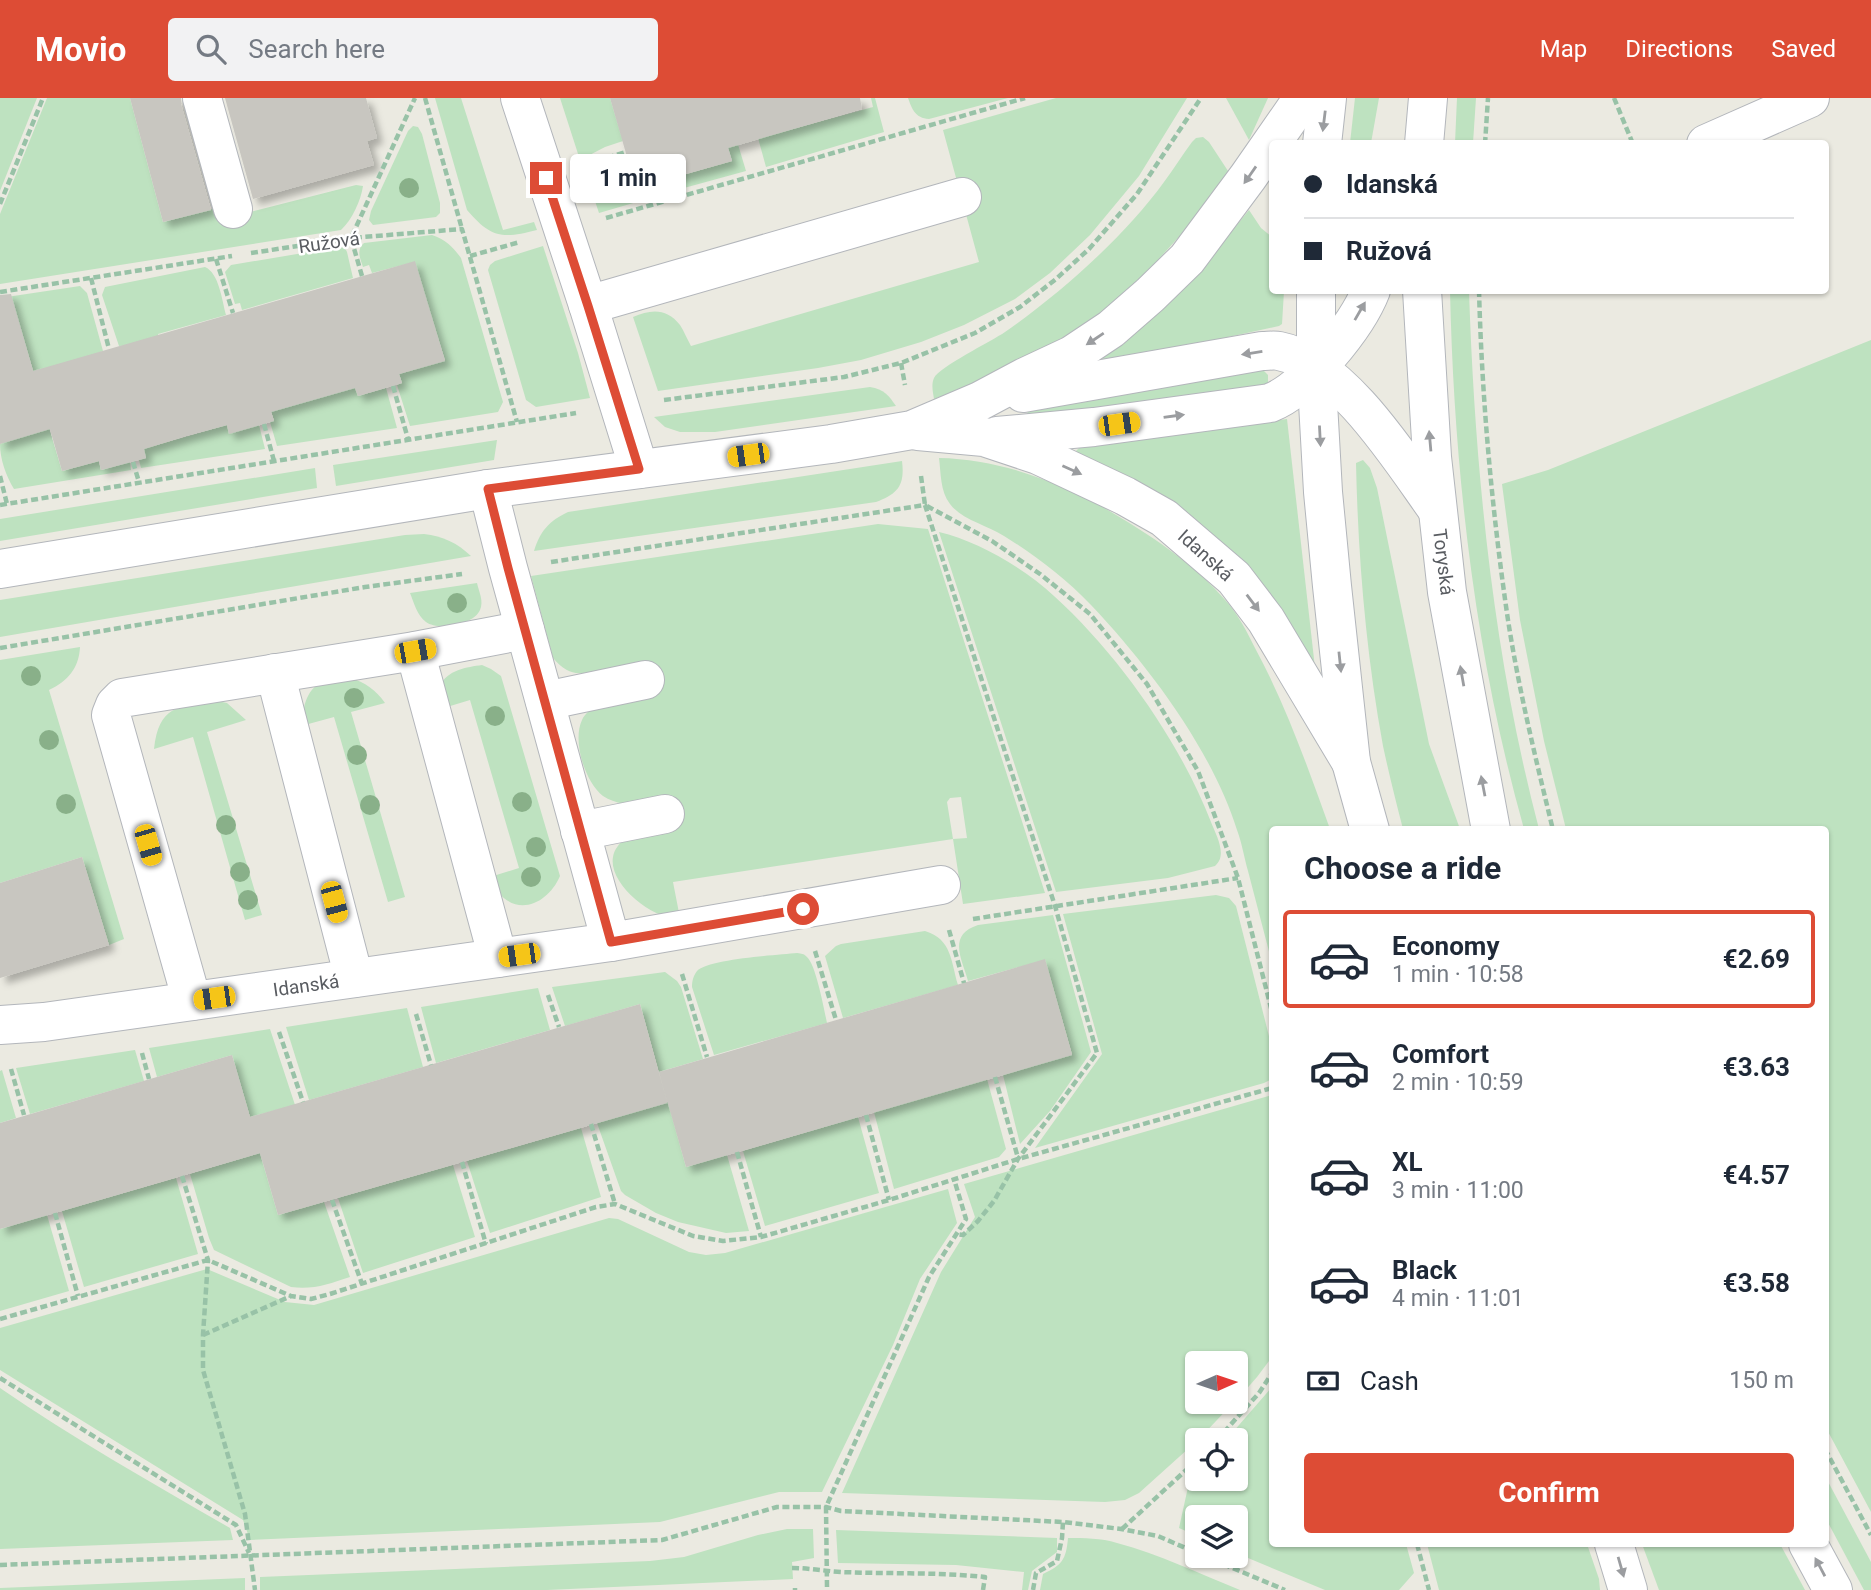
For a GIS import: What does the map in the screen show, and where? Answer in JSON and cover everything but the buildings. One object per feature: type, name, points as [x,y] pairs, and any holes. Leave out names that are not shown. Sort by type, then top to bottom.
[{"type":"street","points":[[202,98],[233,209]]},
{"type":"street","points":[[520,98],[639,469]]},
{"type":"street","points":[[1273,140],[1303,98]]},
{"type":"street","points":[[1322,140],[1327,98]]},
{"type":"street","points":[[1424,140],[1427,98]]},
{"type":"street","points":[[1715,140],[1810,98]]},
{"type":"street","points":[[982,419],[1025,377],[1072,355],[1111,329],[1150,295],[1187,259],[1269,146]]},
{"type":"street","points":[[588,306],[962,197]]},
{"type":"street","points":[[1315,294],[1322,492],[1351,762],[1369,826]]},
{"type":"street","name":"Idanská","points":[[982,419],[1094,427],[1270,402],[1282,398],[1307,379],[1343,337],[1369,294]]},
{"type":"street","name":"Toryská","points":[[1422,294],[1427,396],[1447,592],[1490,826]]},
{"type":"street","name":"Idanská","points":[[0,569],[488,489],[831,443],[982,419],[1262,351],[1278,351],[1303,360],[1316,368],[1367,414],[1437,509]]},
{"type":"street","name":"Idanská","points":[[982,419],[1038,455],[1125,496],[1164,518],[1226,570],[1266,620],[1351,762]]},
{"type":"street","points":[[488,489],[611,942]]},
{"type":"street","points":[[192,1001],[111,715],[115,705],[122,698],[415,651],[526,630]]},
{"type":"street","points":[[415,651],[498,958]]},
{"type":"street","points":[[275,673],[354,978]]},
{"type":"street","points":[[545,701],[645,680]]},
{"type":"street","points":[[580,831],[665,814]]},
{"type":"street","name":"Idanská","points":[[4,1042],[44,1022],[611,942],[941,885]]},
{"type":"street","points":[[1615,1547],[1628,1590]]},
{"type":"street","points":[[1810,1547],[1833,1590]]},
{"type":"path","points":[[0,204],[43,98]]},
{"type":"path","points":[[362,276],[351,238],[415,98]]},
{"type":"path","points":[[425,98],[517,422]]},
{"type":"path","points":[[470,256],[1023,98]]},
{"type":"path","points":[[1485,140],[1488,98]]},
{"type":"path","points":[[1614,98],[1631,140]]},
{"type":"path","points":[[574,167],[626,152]]},
{"type":"path","name":"Ružová","points":[[245,254],[351,238],[462,229]]},
{"type":"path","points":[[0,292],[235,255]]},
{"type":"path","points":[[216,259],[233,313]]},
{"type":"path","points":[[91,278],[109,349]]},
{"type":"path","points":[[1479,294],[1492,485],[1509,621],[1530,737],[1552,826]]},
{"type":"path","points":[[901,363],[925,505],[1055,906],[1097,1053],[1018,1159],[994,1201],[963,1235],[956,1234]]},
{"type":"path","points":[[393,386],[408,440]]},
{"type":"path","points":[[264,424],[274,461]]},
{"type":"path","points":[[133,462],[139,482]]},
{"type":"path","points":[[0,476],[6,504]]},
{"type":"path","points":[[925,505],[992,541],[1040,574],[1090,614],[1147,684],[1198,771],[1238,878],[1269,1000]]},
{"type":"path","points":[[941,885],[946,922],[964,983]]},
{"type":"path","points":[[812,941],[836,1020]]},
{"type":"path","points":[[681,972],[707,1057]]},
{"type":"path","points":[[546,989],[559,1027]]},
{"type":"path","points":[[415,1008],[431,1065]]},
{"type":"path","points":[[279,1030],[303,1102]]},
{"type":"path","points":[[4,1042],[24,1115]]},
{"type":"path","points":[[142,1052],[149,1079]]},
{"type":"path","points":[[995,1077],[1018,1159]]},
{"type":"path","points":[[0,1319],[208,1260],[291,1296],[311,1298],[362,1284],[596,1207],[615,1204],[693,1236],[723,1241],[761,1237],[1018,1159],[1269,1089]]},
{"type":"path","points":[[866,1115],[889,1200]]},
{"type":"path","points":[[591,1124],[615,1204]]},
{"type":"path","points":[[737,1152],[761,1237]]},
{"type":"path","points":[[462,1162],[486,1244]]},
{"type":"path","points":[[181,1176],[208,1260],[203,1370],[245,1514],[255,1590]]},
{"type":"path","points":[[827,1587],[826,1507],[929,1277],[966,1219],[954,1179]]},
{"type":"path","points":[[332,1200],[362,1284]]},
{"type":"path","points":[[55,1213],[78,1297]]},
{"type":"path","points":[[203,1335],[291,1296]]},
{"type":"path","points":[[1228,1428],[1269,1377]]},
{"type":"path","points":[[0,1378],[236,1524],[251,1557]]},
{"type":"path","points":[[1829,1456],[1869,1526],[1871,1535]]},
{"type":"path","points":[[1121,1529],[1185,1471]]},
{"type":"path","points":[[0,1565],[662,1540],[777,1507],[826,1507],[841,1511],[1063,1522],[1158,1536],[1185,1548]]},
{"type":"path","points":[[1033,1590],[1036,1573],[1057,1561],[1063,1522]]},
{"type":"path","points":[[1418,1547],[1429,1590]]},
{"type":"path","points":[[792,1568],[985,1577],[983,1590]]},
{"type":"path","points":[[1233,1568],[1285,1590]]},
{"type":"green space","points":[[0,98],[37,98],[0,191]]},
{"type":"green space","points":[[47,98],[130,98],[163,222],[220,207],[223,219],[356,185],[363,186],[360,197],[341,230],[0,284],[0,214]]},
{"type":"green space","points":[[435,98],[461,98],[503,230],[534,222],[537,230],[515,235],[498,234],[483,226],[467,210]]},
{"type":"green space","points":[[560,98],[610,98],[623,141],[580,160]]},
{"type":"green space","points":[[713,98],[724,98],[746,171],[684,188],[680,176],[732,161]]},
{"type":"green space","points":[[747,98],[764,137],[873,107],[871,98],[875,98],[884,132],[766,167]]},
{"type":"green space","points":[[908,98],[1008,98],[929,119],[917,115]]},
{"type":"green space","points":[[1056,98],[1187,98],[1139,176],[1090,235],[1050,273],[1015,299],[964,325],[921,342],[861,360],[658,391],[633,317],[646,312],[670,315],[680,325],[691,346],[979,262],[943,130]]},
{"type":"green space","points":[[1226,98],[1268,98],[1249,140]]},
{"type":"green space","points":[[1355,98],[1379,98],[1372,140],[1350,140]]},
{"type":"green space","points":[[1457,98],[1476,98],[1473,140],[1455,140]]},
{"type":"green space","points":[[413,126],[418,127],[422,134],[440,203],[440,213],[436,217],[373,225],[369,220],[371,211],[408,131]]},
{"type":"green space","points":[[1203,137],[1230,174],[1147,272],[1103,312],[1046,348],[976,384],[934,399],[932,388],[938,373],[1005,332],[1069,282],[1130,223],[1148,203],[1192,142]]},
{"type":"green space","points":[[613,175],[623,187],[636,188],[667,179],[671,192],[599,213],[587,177]]},
{"type":"green space","points":[[1249,210],[1269,235],[1269,294],[1284,294],[1282,324],[1108,363],[1103,360],[1102,356],[1208,260]]},
{"type":"green space","points":[[432,235],[449,244],[461,258],[503,402],[498,412],[410,426],[397,385],[402,383],[399,374],[445,360],[414,262],[372,273],[369,265],[363,267],[359,251],[364,243]]},
{"type":"green space","points":[[543,246],[590,398],[536,407],[526,400],[488,270],[495,261]]},
{"type":"green space","points":[[345,248],[347,252],[353,278],[242,310],[240,303],[235,304],[225,272],[231,265]]},
{"type":"green space","points":[[205,267],[217,281],[226,315],[158,334],[160,344],[119,346],[102,295],[105,287]]},
{"type":"green space","points":[[80,286],[87,293],[103,351],[35,377],[21,330],[0,298]]},
{"type":"green space","points":[[1450,294],[1469,294],[1476,426],[1489,562],[1510,696],[1538,826],[1523,826],[1492,697],[1470,562],[1452,359]]},
{"type":"green space","points":[[1871,340],[1871,1512],[1829,1433],[1829,826],[1565,826],[1544,741],[1520,620],[1502,484],[1548,470]]},
{"type":"green space","points":[[1262,369],[1268,375],[1268,385],[1028,419],[1027,413],[1034,408]]},
{"type":"green space","points":[[355,387],[358,396],[386,388],[397,428],[277,446],[270,422],[274,420],[271,411]]},
{"type":"green space","points":[[870,387],[886,394],[896,406],[715,432],[680,432],[665,427],[654,417]]},
{"type":"green space","points":[[1287,419],[1315,670],[1076,451],[1082,445]]},
{"type":"green space","points":[[47,421],[62,471],[99,461],[101,470],[130,462],[131,470],[14,489],[4,467],[0,444]]},
{"type":"green space","points":[[227,425],[229,433],[259,425],[265,449],[141,468],[139,460],[146,458],[143,449]]},
{"type":"green space","points":[[497,440],[494,460],[336,486],[333,465]]},
{"type":"green space","points":[[939,458],[981,462],[1023,472],[1063,487],[1152,537],[1199,574],[1235,613],[1287,714],[1329,826],[1269,826],[1269,951],[1240,840],[1226,800],[1195,739],[1156,681],[1113,629],[1071,586],[1016,543],[955,510],[944,493]]},
{"type":"green space","points":[[1363,460],[1370,468],[1377,488],[1429,744],[1459,826],[1402,826],[1383,746],[1368,641],[1361,570],[1356,463]]},
{"type":"green space","points":[[902,461],[902,476],[898,488],[890,496],[876,502],[534,551],[546,527],[568,512]]},
{"type":"green space","points":[[315,468],[317,488],[0,541],[0,519]]},
{"type":"green space","points":[[878,524],[928,529],[1045,893],[963,904],[953,839],[673,882],[680,918],[658,914],[646,907],[625,889],[613,867],[614,854],[624,838],[623,804],[610,800],[597,790],[582,761],[579,739],[583,718],[627,665],[574,673],[559,664],[553,658],[531,576]],"holes":[[[961,797],[967,838],[953,839],[947,802],[950,798]]]},
{"type":"green space","points":[[939,532],[985,549],[1029,576],[1078,619],[1124,672],[1165,731],[1198,792],[1221,851],[1215,866],[1168,878],[1056,892]]},
{"type":"green space","points":[[424,534],[449,541],[471,556],[0,637],[0,600]]},
{"type":"green space","points":[[477,583],[480,610],[471,619],[455,625],[439,626],[426,622],[418,612],[410,593]]},
{"type":"green space","points":[[80,647],[71,673],[49,690],[124,939],[109,945],[82,857],[0,883],[0,660]]},
{"type":"green space","points":[[482,665],[501,676],[560,876],[549,893],[533,904],[515,904],[506,900],[490,877],[519,868],[470,700],[437,710],[440,686],[447,676],[464,668]]},
{"type":"green space","points":[[350,678],[370,687],[385,703],[351,712],[405,897],[388,902],[334,717],[301,726],[306,701],[316,686],[328,680]]},
{"type":"green space","points":[[213,700],[227,703],[246,720],[207,732],[262,915],[245,920],[193,737],[154,749],[156,735],[165,716],[180,707]]},
{"type":"green space","points":[[1216,895],[1229,898],[1236,906],[1269,1036],[1269,1080],[1035,1148],[1102,1054],[1063,914]]},
{"type":"green space","points":[[1053,915],[1091,1052],[1050,1111],[1020,1144],[1003,1075],[1072,1054],[1045,960],[968,981],[960,956],[960,941],[968,929],[978,925]]},
{"type":"green space","points":[[925,931],[941,940],[949,952],[958,985],[843,1018],[825,956],[841,944]]},
{"type":"green space","points":[[797,953],[807,957],[814,969],[827,1023],[714,1055],[692,987],[697,971],[714,963]]},
{"type":"green space","points":[[665,972],[681,987],[703,1059],[659,1072],[640,1004],[565,1026],[552,987]]},
{"type":"green space","points":[[538,988],[550,1030],[436,1063],[421,1007]]},
{"type":"green space","points":[[407,1008],[423,1067],[309,1100],[286,1027]]},
{"type":"green space","points":[[270,1029],[295,1105],[250,1117],[232,1055],[157,1077],[149,1048]]},
{"type":"green space","points":[[135,1050],[144,1081],[30,1114],[16,1068]]},
{"type":"green space","points":[[2,1070],[16,1118],[0,1123],[0,1071]]},
{"type":"green space","points":[[987,1079],[1006,1149],[999,1157],[894,1189],[874,1112]]},
{"type":"green space","points":[[1269,1096],[1269,1361],[1248,1387],[1248,1351],[1185,1351],[1185,1414],[1223,1414],[1209,1428],[1185,1428],[1185,1452],[1139,1493],[1125,1500],[1105,1502],[842,1493],[941,1272],[975,1217],[964,1184]]},
{"type":"green space","points":[[668,1102],[686,1167],[727,1155],[749,1231],[726,1233],[678,1222],[656,1213],[621,1191],[597,1123]]},
{"type":"green space","points":[[858,1117],[879,1193],[765,1226],[743,1151]]},
{"type":"green space","points":[[581,1128],[601,1197],[490,1233],[467,1161]]},
{"type":"green space","points":[[260,1153],[278,1215],[324,1202],[350,1277],[314,1287],[291,1287],[214,1250],[190,1174]]},
{"type":"green space","points":[[453,1165],[475,1237],[363,1273],[338,1198]]},
{"type":"green space","points":[[176,1178],[198,1254],[84,1287],[62,1211]]},
{"type":"green space","points":[[948,1189],[957,1223],[920,1279],[893,1345],[822,1492],[779,1492],[660,1522],[250,1540],[243,1520],[0,1370],[0,1328],[207,1269],[285,1302],[314,1305],[609,1218],[618,1219],[689,1252],[706,1255],[725,1253]]},
{"type":"green space","points":[[47,1215],[69,1291],[0,1311],[0,1229]]},
{"type":"green space","points":[[0,1388],[85,1443],[230,1528],[233,1540],[0,1549]]},
{"type":"green space","points":[[1269,1390],[1269,1547],[1407,1547],[1414,1573],[1399,1590],[1325,1590],[1248,1558],[1248,1505],[1185,1505],[1185,1531],[1179,1528],[1187,1491],[1248,1491],[1248,1428],[1236,1428]]},
{"type":"green space","points":[[1829,1483],[1871,1562],[1871,1590],[1864,1590],[1829,1524]]},
{"type":"green space","points":[[787,1529],[813,1529],[814,1558],[792,1562],[793,1579],[547,1590],[260,1590],[260,1577],[650,1561],[684,1557]]},
{"type":"green space","points":[[836,1530],[1057,1538],[1057,1552],[1032,1571],[1028,1590],[1022,1590],[1024,1572],[956,1565],[838,1563]]},
{"type":"green space","points":[[1068,1538],[1105,1540],[1164,1558],[1240,1590],[1040,1590],[1043,1574],[1055,1568],[1066,1552]]},
{"type":"green space","points":[[1428,1547],[1588,1547],[1600,1590],[1439,1590]]},
{"type":"green space","points":[[1643,1547],[1782,1547],[1805,1590],[1659,1590]]},
{"type":"green space","points":[[245,1578],[245,1590],[0,1590],[0,1588]]},
{"type":"route","points":[[546,178],[639,469],[488,489],[611,942],[803,909]]}]
